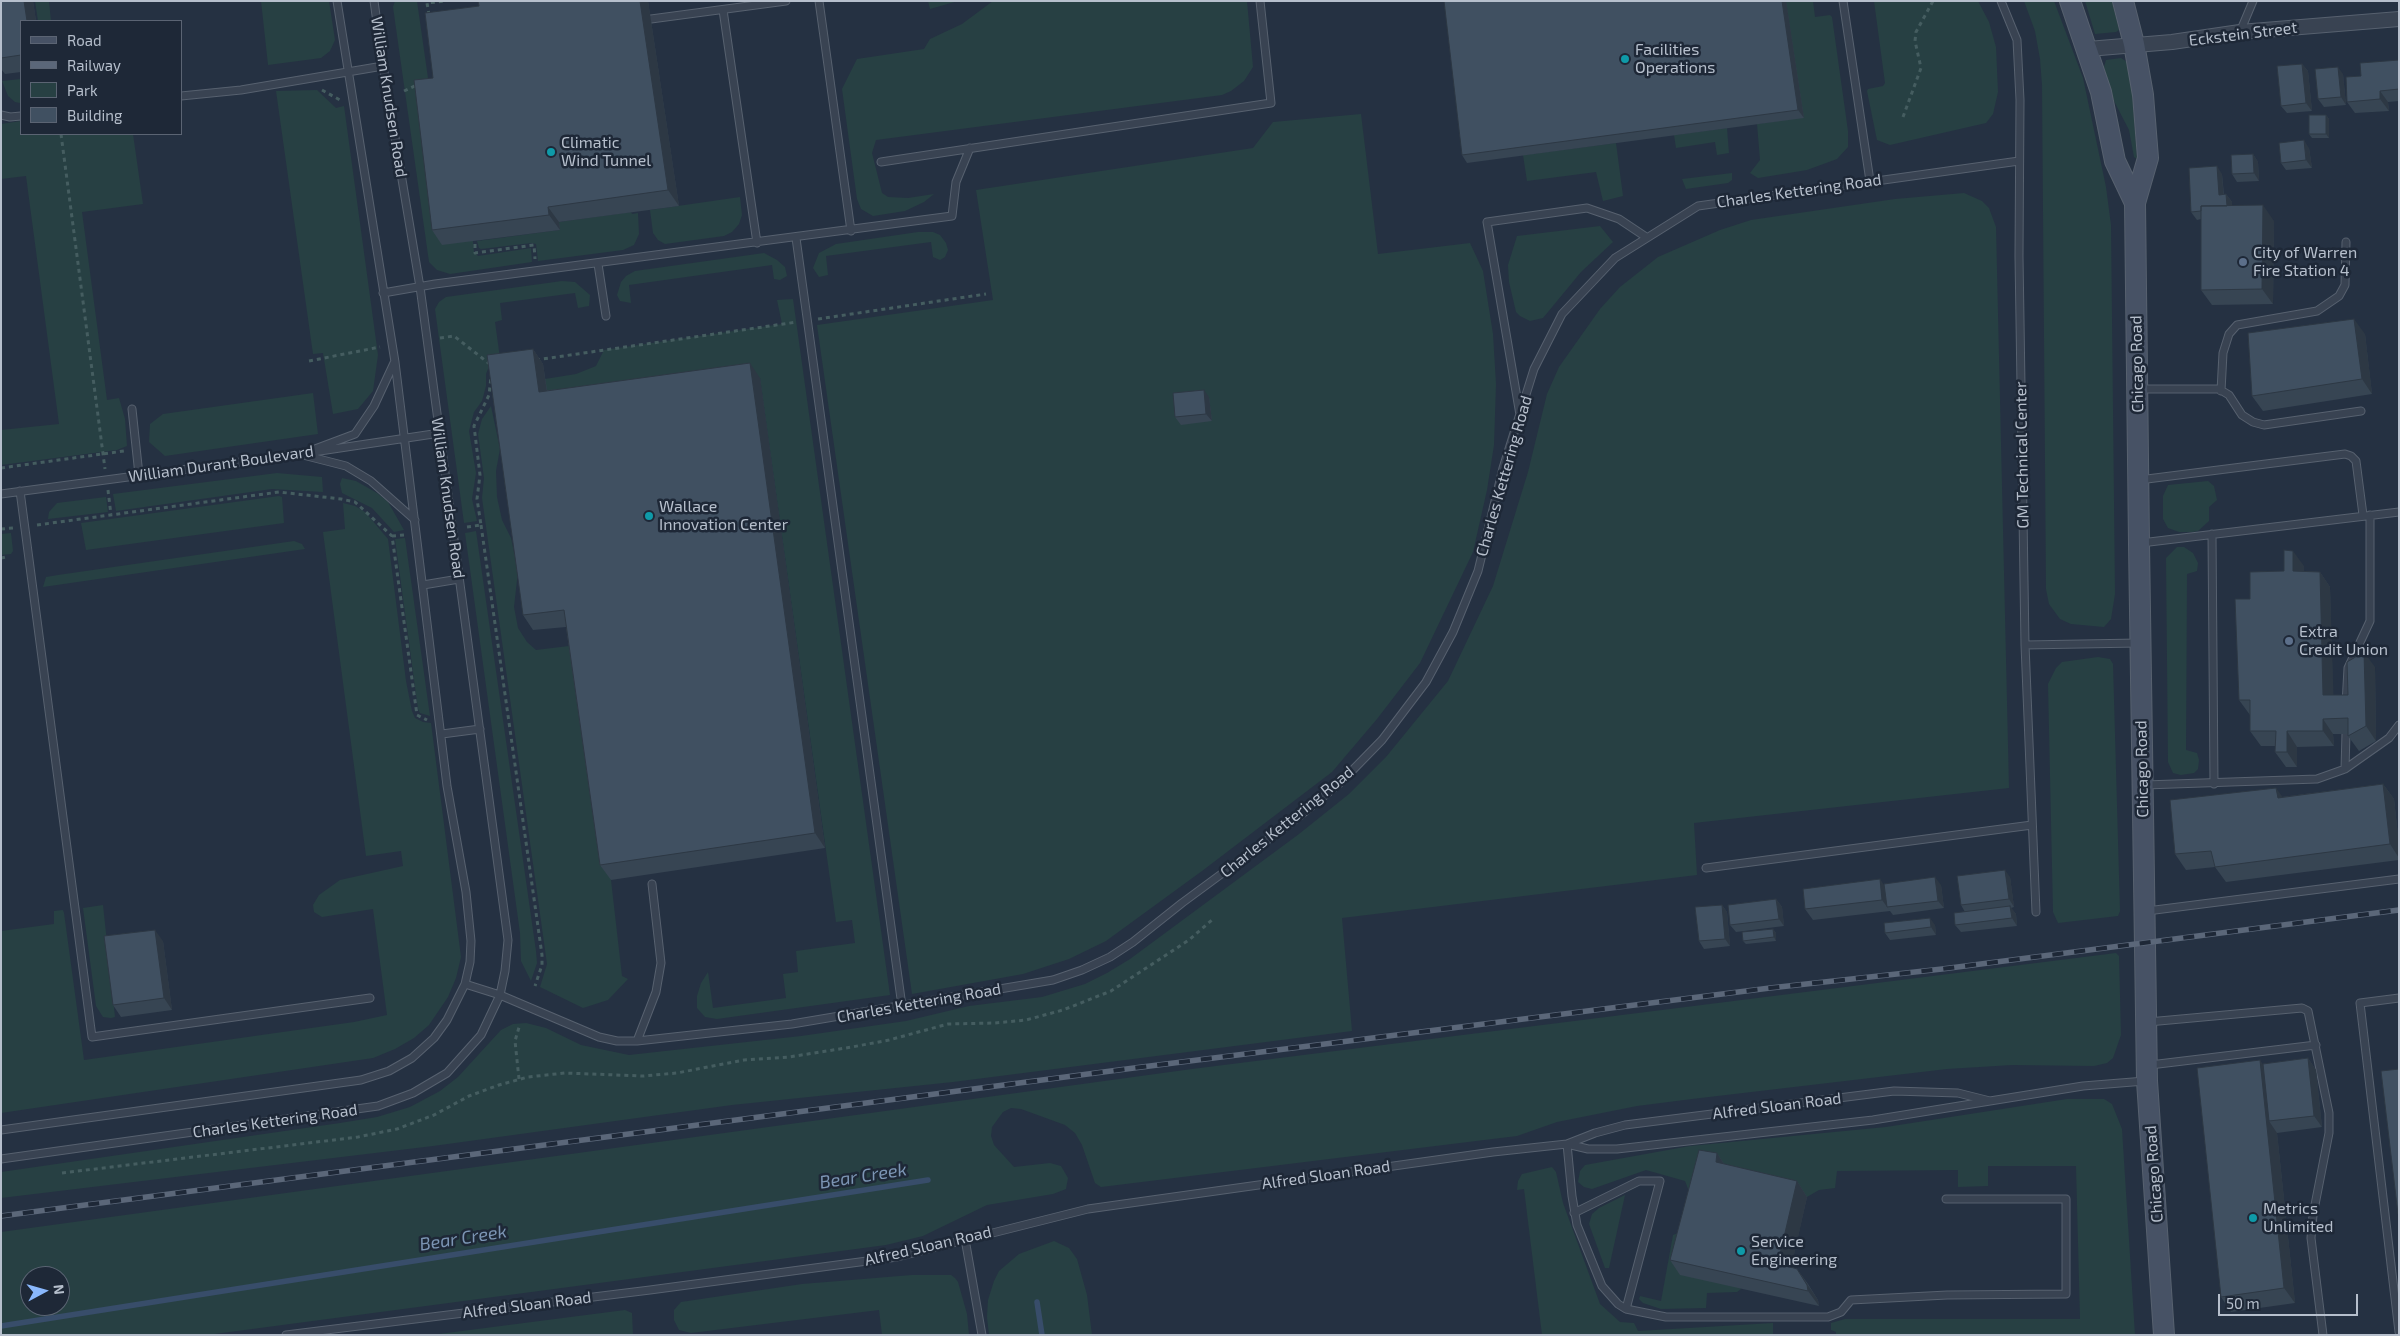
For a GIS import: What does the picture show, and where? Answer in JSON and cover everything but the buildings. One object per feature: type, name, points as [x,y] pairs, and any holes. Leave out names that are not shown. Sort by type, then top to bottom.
[{"type":"main road","name":"Chicago Road","points":[[2070,1],[2101,92],[2114,161],[2135,203]]},
{"type":"main road","name":"Chicago Road","points":[[2123,1],[2134,44],[2143,95],[2148,158],[2135,203],[2139,480],[2138,544],[2145,1022],[2164,1335]]},
{"type":"street","name":"Eckstein Street","points":[[2088,50],[2134,44],[2172,42],[2240,32],[2399,19]]},
{"type":"lane","points":[[337,1],[395,362],[448,786],[466,892],[471,941],[470,962],[465,984]]},
{"type":"lane","name":"William Knudsen Road","points":[[374,1],[420,287],[508,940],[500,995]]},
{"type":"lane","points":[[651,19],[786,1]]},
{"type":"lane","points":[[818,1],[851,231]]},
{"type":"lane","points":[[882,162],[1271,103],[1260,1]]},
{"type":"lane","points":[[1843,1],[1870,181]]},
{"type":"lane","name":"GM Technical Center","points":[[2001,1],[2017,40],[2020,100],[2018,162],[2026,644],[2036,912]]},
{"type":"lane","points":[[2240,32],[2253,1]]},
{"type":"lane","points":[[723,10],[757,243]]},
{"type":"lane","points":[[182,96],[241,90],[383,66]]},
{"type":"lane","points":[[1,114],[10,117],[20,116]]},
{"type":"lane","points":[[384,293],[952,216],[956,182],[970,148]]},
{"type":"lane","name":"Charles Kettering Road","points":[[1,1130],[361,1080],[389,1071],[419,1052],[434,1038],[447,1020],[465,984],[500,995],[599,1037],[617,1041],[637,1041],[792,1024],[1053,980],[1110,957],[1296,819],[1342,782],[1382,740],[1420,689],[1453,632],[1478,571],[1503,468],[1534,369],[1562,314],[1615,258],[1698,206],[2018,162]]},
{"type":"lane","points":[[1520,418],[1487,222],[1587,208],[1619,220],[1646,238]]},
{"type":"lane","points":[[796,238],[902,1006]]},
{"type":"lane","points":[[2221,390],[2223,353],[2230,334],[2237,325],[2317,311],[2339,296],[2345,285],[2346,242]]},
{"type":"lane","points":[[598,264],[606,316]]},
{"type":"lane","points":[[300,454],[355,434],[374,406],[395,362]]},
{"type":"lane","points":[[2137,389],[2221,390],[2229,395],[2242,415],[2253,422],[2264,425],[2361,411]]},
{"type":"lane","points":[[132,409],[139,475]]},
{"type":"lane","name":"William Durant Boulevard","points":[[1,494],[300,454],[440,433]]},
{"type":"lane","points":[[300,454],[346,466],[371,481],[415,520]]},
{"type":"lane","points":[[2139,480],[2344,454],[2351,456],[2356,461],[2367,515],[2370,621],[2348,668],[2346,710]]},
{"type":"lane","points":[[20,491],[92,1037],[370,998]]},
{"type":"lane","points":[[2138,544],[2399,512]]},
{"type":"lane","points":[[2212,534],[2214,784]]},
{"type":"lane","points":[[424,585],[459,579]]},
{"type":"lane","points":[[2026,644],[2140,643]]},
{"type":"lane","points":[[2142,786],[2317,779],[2345,769],[2389,738],[2399,725]]},
{"type":"lane","points":[[442,734],[480,729]]},
{"type":"lane","points":[[2345,769],[2346,733]]},
{"type":"lane","points":[[1706,868],[2032,825]]},
{"type":"lane","points":[[2144,911],[2399,879]]},
{"type":"lane","points":[[637,1041],[656,992],[661,963],[652,884]]},
{"type":"lane","name":"Charles Kettering Road","points":[[1,1159],[378,1106],[413,1093],[447,1073],[481,1035],[500,995]]},
{"type":"lane","points":[[2399,998],[2360,1003],[2395,1269],[2399,1332]]},
{"type":"lane","points":[[2145,1022],[2302,1008],[2308,1011],[2329,1113],[2329,1133],[2313,1215],[2311,1238],[2323,1335]]},
{"type":"lane","name":"Alfred Sloan Road","points":[[1567,1144],[1588,1150],[1617,1149],[1872,1120],[2083,1086],[2147,1073],[2316,1045]]},
{"type":"lane","name":"Alfred Sloan Road","points":[[286,1335],[897,1257],[1088,1209],[1493,1152],[1567,1144],[1595,1133],[1624,1125],[1894,1091],[1958,1094],[1990,1101]]},
{"type":"lane","points":[[1567,1144],[1574,1212],[1602,1286],[1618,1304],[1626,1309],[1666,1317],[1811,1318],[1828,1317],[1841,1312],[1850,1300],[1947,1295],[2066,1294],[2066,1198],[1946,1199]]},
{"type":"lane","points":[[1574,1212],[1640,1181],[1660,1181],[1626,1309]]},
{"type":"lane","points":[[965,1239],[982,1335]]},
{"type":"path","points":[[429,22],[427,3],[445,1]]},
{"type":"path","points":[[1903,117],[1921,68],[1915,41],[1916,32],[1933,1]]},
{"type":"path","points":[[404,91],[424,81]]},
{"type":"path","points":[[61,135],[111,514]]},
{"type":"path","points":[[475,244],[475,253],[534,245],[536,272]]},
{"type":"path","points":[[527,361],[986,294]]},
{"type":"path","points":[[439,338],[454,336],[493,367]]},
{"type":"path","points":[[309,361],[383,347]]},
{"type":"path","points":[[498,365],[491,370],[489,394],[474,426],[480,475],[477,499],[542,955],[542,965],[534,986]]},
{"type":"path","points":[[1,468],[103,454],[136,447]]},
{"type":"path","points":[[1,529],[279,492],[341,498],[355,502],[392,536],[416,715],[426,720],[440,720]]},
{"type":"path","points":[[467,527],[481,525]]},
{"type":"path","points":[[392,536],[404,534]]},
{"type":"path","points":[[1,558],[6,557]]},
{"type":"path","points":[[62,1173],[358,1137],[397,1128],[434,1115],[469,1096],[498,1084],[519,1079],[565,1073],[643,1076],[677,1073],[744,1060],[789,1057],[889,1040],[948,1024],[1026,1020],[1063,1010],[1111,991],[1189,940],[1213,919]]},
{"type":"path","points":[[519,1079],[515,1041],[520,1024]]},
{"type":"green space","points":[[35,1],[49,1],[51,20],[38,20]]},
{"type":"green space","points":[[261,1],[329,1],[335,40],[330,51],[321,58],[268,65]]},
{"type":"green space","points":[[395,1],[417,1],[428,78],[424,81],[473,241],[474,252],[478,256],[531,248],[532,262],[450,274],[437,270],[429,262],[393,7]]},
{"type":"green space","points":[[928,1],[958,1],[930,9]]},
{"type":"green space","points":[[993,1],[1247,1],[1253,67],[1244,81],[1222,95],[876,140],[872,153],[882,193],[888,197],[908,198],[934,194],[924,202],[905,211],[873,216],[861,209],[857,199],[842,89],[857,59],[924,49],[930,39],[962,24]]},
{"type":"green space","points":[[1786,1],[1813,1],[1815,17],[1830,15],[1832,17],[1848,131],[1848,147],[1837,159],[1807,170],[1758,178],[1750,173],[1760,160],[1757,124],[1803,117]]},
{"type":"green space","points":[[1874,1],[1978,1],[1989,22],[1996,47],[1998,92],[1993,114],[1986,123],[1890,145],[1877,140],[1867,91],[1868,89],[1883,86],[1885,83]]},
{"type":"green space","points":[[2024,1],[2054,1],[2083,78],[2106,187],[2111,225],[2115,594],[2111,619],[2104,627],[2071,624],[2060,619],[2049,604],[2046,589],[2042,85],[2035,31]]},
{"type":"green space","points":[[2085,1],[2112,1],[2119,30],[2095,34]]},
{"type":"green space","points":[[2121,58],[2127,62],[2132,91],[2137,159],[2134,157],[2129,130],[2113,99],[2104,67],[2106,60]]},
{"type":"green space","points":[[20,79],[20,103],[15,102],[8,96],[2,81]]},
{"type":"green space","points":[[317,90],[336,108],[344,106],[378,355],[373,391],[358,409],[333,414],[323,353],[313,354],[276,91]]},
{"type":"green space","points":[[1361,114],[1378,254],[1470,243],[1483,271],[1493,334],[1496,384],[1494,445],[1487,490],[1473,552],[1420,663],[1377,719],[1332,772],[1106,941],[1069,959],[1023,974],[912,994],[817,325],[993,300],[976,190],[1253,148],[1273,122]]},
{"type":"green space","points":[[20,121],[20,135],[133,135],[143,204],[82,212],[107,400],[119,398],[125,419],[127,446],[117,450],[1,465],[1,430],[59,424],[26,176],[1,179],[1,124]]},
{"type":"green space","points":[[1727,128],[1729,153],[1717,155],[1715,142],[1676,148],[1674,135]]},
{"type":"green space","points":[[1616,143],[1623,196],[1603,201],[1596,172],[1527,181],[1523,155]]},
{"type":"green space","points":[[1732,173],[1732,180],[1728,183],[1686,189],[1682,179]]},
{"type":"green space","points":[[1964,193],[1982,201],[1989,208],[1996,227],[2009,788],[1694,823],[1697,875],[1342,918],[1352,1031],[953,1082],[732,1105],[433,1146],[1,1198],[1,1172],[340,1123],[377,1117],[410,1107],[440,1091],[458,1077],[501,1030],[513,1024],[526,1023],[546,1028],[581,1045],[629,1055],[801,1036],[906,1021],[969,1006],[1042,997],[1085,984],[1107,973],[1130,959],[1299,834],[1349,794],[1386,757],[1448,681],[1493,586],[1528,472],[1547,394],[1559,367],[1600,309],[1620,287],[1658,257],[1720,230],[1751,220],[1895,199]]},
{"type":"green space","points":[[740,197],[742,215],[739,224],[732,232],[724,236],[665,244],[658,240],[653,233],[650,210]]},
{"type":"green space","points":[[631,212],[632,214],[638,213],[639,234],[634,245],[623,250],[538,261],[536,244],[481,249],[477,241],[559,230],[559,222]]},
{"type":"green space","points":[[1600,226],[1613,242],[1581,272],[1543,318],[1530,321],[1520,316],[1516,312],[1509,282],[1508,265],[1517,236]]},
{"type":"green space","points":[[918,232],[933,232],[940,235],[946,243],[948,250],[945,257],[940,260],[933,257],[931,242],[826,256],[828,275],[819,277],[813,268],[819,253],[836,244]]},
{"type":"green space","points":[[764,253],[785,267],[787,276],[780,280],[774,279],[772,265],[629,285],[631,303],[620,301],[617,295],[621,282],[626,276],[635,271]]},
{"type":"green space","points":[[562,281],[575,282],[590,295],[589,306],[578,308],[575,293],[500,303],[502,320],[495,322],[500,358],[490,364],[486,374],[486,386],[482,401],[474,412],[469,431],[476,473],[472,499],[477,521],[464,523],[435,309],[439,302],[446,297]]},
{"type":"green space","points":[[793,299],[890,995],[717,1019],[705,1017],[697,1008],[697,996],[701,983],[708,972],[713,1008],[786,998],[783,974],[798,972],[796,951],[855,943],[852,920],[836,922],[760,378],[549,407],[545,379],[576,374],[596,366],[604,350],[782,324],[777,300]]},
{"type":"green space","points":[[313,393],[318,434],[165,456],[149,442],[150,424],[163,414]]},
{"type":"green space","points":[[491,406],[500,449],[496,471],[497,497],[502,520],[511,538],[518,571],[514,607],[518,628],[527,642],[536,650],[577,645],[611,880],[622,976],[628,979],[608,1000],[583,1008],[540,987],[547,964],[482,498],[484,478],[478,434],[482,419]]},
{"type":"green space","points":[[277,473],[322,477],[323,492],[272,489],[116,511],[113,494]]},
{"type":"green space","points":[[342,478],[356,481],[388,502],[404,530],[394,532],[372,508],[342,493],[340,484]]},
{"type":"green space","points":[[2208,481],[2214,486],[2217,500],[2209,507],[2209,521],[2198,531],[2179,532],[2168,528],[2163,519],[2163,496],[2168,485]]},
{"type":"green space","points":[[106,497],[108,512],[48,519],[49,512],[57,503]]},
{"type":"green space","points":[[282,497],[284,523],[86,550],[81,523]]},
{"type":"green space","points":[[343,503],[355,506],[365,512],[388,539],[406,681],[412,711],[415,718],[431,723],[461,957],[456,978],[448,997],[429,1025],[414,1038],[395,1049],[373,1058],[1,1113],[1,931],[54,924],[54,911],[63,910],[64,913],[84,1060],[354,1022],[387,1015],[373,909],[322,917],[314,912],[313,905],[319,895],[340,880],[403,866],[401,851],[366,856],[323,532],[345,529]]},
{"type":"green space","points":[[476,531],[536,951],[537,963],[531,981],[521,961],[520,933],[465,533]]},
{"type":"green space","points":[[11,533],[13,551],[11,554],[1,555],[1,534]]},
{"type":"green space","points":[[405,538],[430,716],[420,713],[418,709],[395,539]]},
{"type":"green space","points":[[294,541],[302,544],[305,549],[43,587],[46,577]]},
{"type":"green space","points":[[2177,547],[2184,547],[2193,553],[2198,563],[2197,571],[2187,574],[2186,750],[2197,753],[2199,760],[2198,769],[2194,773],[2181,775],[2173,773],[2168,762],[2166,558]]},
{"type":"green space","points":[[2098,657],[2110,659],[2113,664],[2120,911],[2118,916],[2058,923],[2053,912],[2048,684],[2056,668],[2062,662]]},
{"type":"green space","points":[[103,905],[115,1017],[111,1018],[103,1017],[96,1006],[83,908]]},
{"type":"green space","points":[[2116,953],[2119,956],[2121,1035],[2113,1058],[2107,1063],[2094,1066],[2012,1065],[1947,1069],[1692,1099],[1637,1106],[1557,1122],[1517,1136],[1101,1187],[1095,1183],[1082,1145],[1075,1133],[1065,1125],[1021,1109],[1011,1108],[1003,1112],[992,1127],[991,1136],[994,1145],[1014,1167],[1050,1163],[1061,1166],[1068,1178],[1066,1189],[1053,1194],[987,1205],[923,1236],[886,1245],[207,1335],[1,1335],[1,1232],[1192,1069]]},
{"type":"green space","points":[[2067,1099],[2104,1099],[2112,1104],[2122,1129],[2135,1335],[1836,1335],[1836,1332],[1831,1330],[1831,1323],[1845,1319],[2080,1319],[2076,1166],[1988,1166],[1988,1186],[1958,1187],[1958,1170],[1837,1171],[1835,1188],[1819,1190],[1807,1197],[1692,1199],[1685,1181],[1646,1170],[1592,1189],[1584,1187],[1578,1182],[1580,1171],[1585,1165],[1690,1146],[1886,1127]]},
{"type":"green space","points":[[1552,1167],[1556,1172],[1563,1203],[1600,1304],[1620,1322],[1634,1323],[1638,1331],[1773,1323],[1773,1335],[1542,1335],[1524,1189],[1517,1190],[1518,1181],[1522,1174]]},
{"type":"green space","points":[[1625,1195],[1609,1268],[1605,1268],[1589,1224],[1592,1214],[1599,1208]]},
{"type":"green space","points":[[1693,1227],[1741,1289],[1737,1292],[1707,1293],[1706,1308],[1661,1309],[1643,1303],[1639,1299],[1640,1296],[1661,1301],[1673,1235]]},
{"type":"green space","points":[[1054,1241],[1069,1248],[1077,1259],[1087,1295],[1092,1335],[989,1335],[988,1300],[999,1271],[1019,1254]]},
{"type":"green space","points":[[912,1275],[951,1275],[955,1278],[958,1282],[967,1314],[969,1335],[882,1335],[879,1310],[691,1333],[679,1330],[674,1320],[674,1310],[681,1302],[802,1284]]},
{"type":"green space","points":[[625,1310],[632,1313],[633,1335],[431,1335]]},
{"type":"waterway","name":"Bear Creek","points":[[1,1326],[928,1180]]},
{"type":"waterway","name":"Bear Creek","points":[[1037,1302],[1042,1335]]},
{"type":"railway","points":[[1,1216],[1134,1068],[1770,988],[1942,969],[2399,910]]},
{"type":"place","name":"Facilities Operations","points":[[1625,59]]},
{"type":"place","name":"Climatic Wind Tunnel","points":[[551,152]]},
{"type":"place","name":"City of Warren Fire Station 4","points":[[2243,262]]},
{"type":"place","name":"Wallace Innovation Center","points":[[649,516]]},
{"type":"place","name":"Extra Credit Union","points":[[2289,641]]},
{"type":"place","name":"Metrics Unlimited","points":[[2253,1218]]},
{"type":"place","name":"Service Engineering","points":[[1741,1251]]}]
